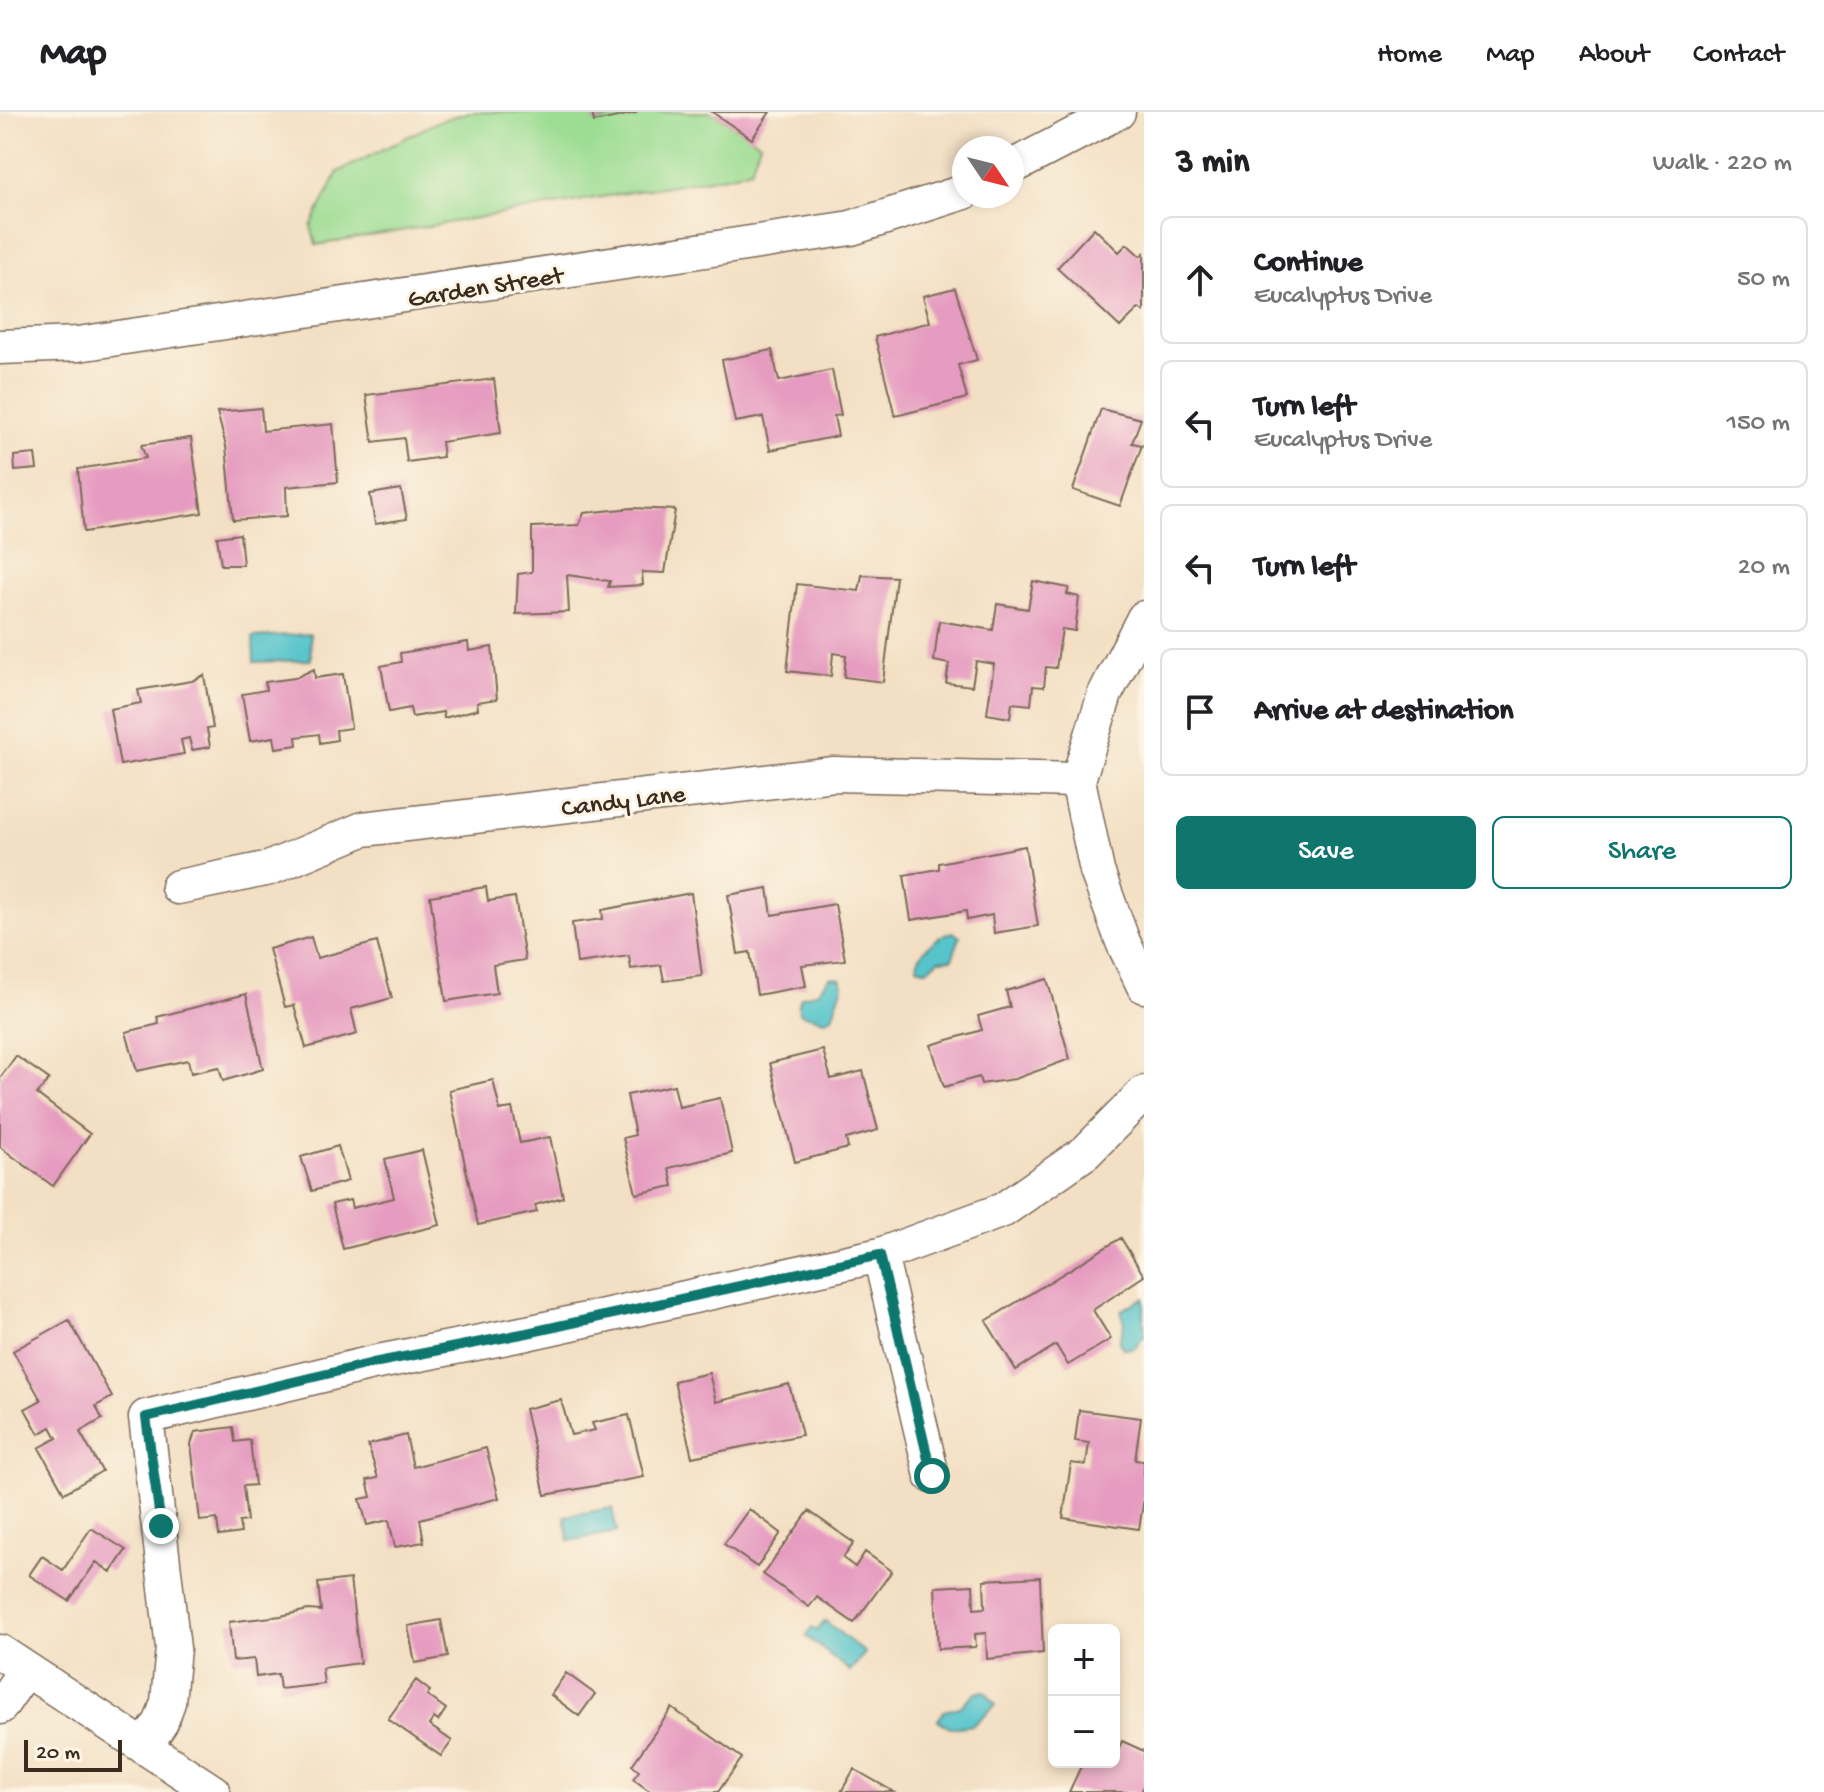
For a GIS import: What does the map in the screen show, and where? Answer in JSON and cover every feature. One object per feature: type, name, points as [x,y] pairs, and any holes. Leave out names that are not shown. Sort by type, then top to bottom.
[{"type":"street","points":[[1024,161],[1118,112]]},
{"type":"street","name":"Garden Street","points":[[0,347],[78,344],[851,228],[952,196]]},
{"type":"street","points":[[1144,618],[1105,694],[1078,780],[1097,871],[1123,942],[1144,986]]},
{"type":"street","name":"Candy Lane","points":[[178,887],[270,868],[363,829],[834,774],[1078,780]]},
{"type":"street","points":[[144,1747],[161,1722],[168,1702],[173,1648],[146,1417],[373,1363],[527,1333],[880,1255],[1003,1210],[1086,1152],[1144,1093]]},
{"type":"street","points":[[880,1255],[932,1476]]},
{"type":"street","points":[[0,1707],[13,1661],[213,1792]]},
{"type":"green space","points":[[468,112],[592,112],[595,122],[643,112],[712,112],[760,143],[751,169],[732,175],[316,245],[311,226],[338,172],[437,122]]},
{"type":"water","points":[[310,634],[311,660],[254,662],[253,637]]},
{"type":"water","points":[[953,932],[960,937],[952,959],[939,960],[927,970],[917,967],[930,945]]},
{"type":"water","points":[[830,977],[840,978],[843,985],[832,1017],[825,1020],[801,1014],[798,1007],[801,997],[817,992]]},
{"type":"water","points":[[1144,1298],[1144,1336],[1133,1349],[1123,1348],[1119,1342],[1125,1323],[1121,1310]]},
{"type":"water","points":[[612,1508],[617,1532],[569,1541],[565,1516]]},
{"type":"water","points":[[825,1621],[865,1653],[850,1671],[806,1636],[812,1628],[817,1631]]},
{"type":"water","points":[[985,1691],[996,1705],[973,1725],[950,1728],[938,1720],[943,1711],[960,1707],[976,1692]]},
{"type":"building","points":[[592,112],[635,112],[636,113],[594,122]]},
{"type":"building","points":[[712,112],[770,112],[752,139]]},
{"type":"building","points":[[1094,228],[1119,252],[1127,244],[1140,256],[1144,253],[1144,312],[1139,308],[1120,327],[1057,268]]},
{"type":"building","points":[[955,288],[977,360],[958,365],[967,398],[895,416],[875,337],[930,322],[923,296]]},
{"type":"building","points":[[772,350],[779,381],[832,370],[841,415],[834,416],[838,436],[770,450],[763,417],[735,422],[722,360]]},
{"type":"building","points":[[494,379],[501,433],[441,442],[443,457],[407,462],[404,438],[373,442],[366,395]]},
{"type":"building","points":[[261,408],[263,431],[333,424],[338,482],[286,487],[287,516],[233,520],[226,446],[217,412]]},
{"type":"building","points":[[1101,409],[1141,419],[1132,443],[1142,445],[1120,506],[1073,490]]},
{"type":"building","points":[[191,438],[202,513],[84,532],[78,469],[146,458],[141,445]]},
{"type":"building","points":[[35,454],[37,469],[15,471],[14,456]]},
{"type":"building","points":[[401,489],[407,519],[375,524],[370,494]]},
{"type":"building","points":[[632,508],[675,510],[665,573],[642,572],[643,585],[608,587],[610,581],[567,575],[569,612],[516,614],[518,574],[532,572],[532,527],[579,525],[584,513]]},
{"type":"building","points":[[240,534],[243,565],[221,565],[217,537]]},
{"type":"building","points":[[862,575],[896,577],[883,682],[844,677],[846,655],[833,653],[831,676],[787,671],[797,584],[859,591]]},
{"type":"building","points":[[1033,581],[1069,588],[1067,594],[1079,597],[1075,631],[1062,629],[1056,668],[1046,667],[1044,687],[1033,686],[1031,705],[1012,703],[1010,718],[987,714],[994,664],[976,661],[972,686],[946,683],[949,664],[934,661],[939,621],[993,630],[997,604],[1028,609]]},
{"type":"building","points":[[468,642],[469,651],[492,647],[497,699],[477,702],[478,709],[444,718],[443,712],[412,717],[410,708],[389,712],[381,666],[401,662],[400,653]]},
{"type":"building","points":[[314,669],[315,678],[343,674],[351,728],[336,730],[337,740],[320,743],[319,734],[296,737],[297,745],[276,748],[274,737],[250,741],[242,694],[266,690],[265,682],[295,678]]},
{"type":"building","points":[[204,675],[213,728],[207,729],[210,747],[192,750],[189,738],[181,740],[184,754],[120,765],[110,709],[141,703],[138,690],[192,681]]},
{"type":"building","points":[[1025,846],[1038,926],[994,933],[992,915],[967,920],[966,911],[911,920],[904,875],[939,869],[939,863]]},
{"type":"building","points":[[486,887],[488,901],[515,897],[525,960],[493,965],[497,993],[446,1001],[430,896]]},
{"type":"building","points":[[768,888],[772,915],[835,904],[845,960],[802,965],[806,986],[757,995],[750,952],[738,954],[728,895]]},
{"type":"building","points":[[691,893],[702,976],[664,981],[661,965],[631,969],[629,956],[577,963],[572,923],[603,919],[602,910]]},
{"type":"building","points":[[311,937],[317,958],[377,942],[392,998],[351,1009],[357,1034],[306,1048],[294,1005],[285,1007],[269,949]]},
{"type":"building","points":[[1047,979],[1070,1059],[1015,1079],[981,1084],[979,1077],[944,1087],[931,1045],[982,1030],[978,1016],[1010,1007],[1006,991]]},
{"type":"building","points":[[246,994],[263,1069],[223,1081],[219,1067],[191,1073],[188,1060],[137,1071],[126,1032],[159,1024],[157,1017]]},
{"type":"building","points":[[823,1050],[831,1079],[863,1071],[878,1130],[846,1139],[848,1148],[795,1162],[770,1063]]},
{"type":"building","points":[[16,1056],[49,1079],[37,1094],[90,1134],[53,1186],[0,1147],[0,1078]]},
{"type":"building","points":[[493,1080],[500,1110],[512,1108],[520,1143],[550,1137],[563,1197],[535,1205],[537,1212],[478,1225],[449,1090]]},
{"type":"building","points":[[674,1085],[679,1107],[720,1098],[732,1153],[669,1168],[673,1186],[636,1194],[623,1138],[635,1135],[627,1095]]},
{"type":"building","points":[[338,1146],[348,1181],[312,1191],[301,1157]]},
{"type":"building","points":[[422,1150],[440,1225],[343,1249],[332,1204],[350,1200],[352,1208],[394,1198],[385,1159]]},
{"type":"building","points":[[1121,1238],[1144,1276],[1093,1310],[1111,1339],[1068,1365],[1056,1345],[1016,1370],[986,1321]]},
{"type":"building","points":[[69,1320],[112,1397],[96,1406],[102,1419],[80,1432],[102,1471],[64,1493],[39,1448],[57,1438],[51,1427],[39,1434],[25,1409],[41,1400],[13,1351]]},
{"type":"building","points":[[709,1373],[716,1402],[789,1384],[802,1435],[692,1457],[674,1381]]},
{"type":"building","points":[[561,1400],[571,1435],[595,1430],[592,1423],[629,1415],[644,1477],[545,1495],[525,1409]]},
{"type":"building","points":[[1079,1410],[1141,1418],[1135,1460],[1144,1461],[1144,1498],[1139,1529],[1063,1518],[1071,1463],[1086,1465],[1089,1443],[1075,1441]]},
{"type":"building","points":[[233,1427],[235,1442],[250,1440],[255,1485],[243,1486],[247,1521],[239,1522],[241,1533],[219,1536],[217,1519],[200,1521],[191,1444],[195,1432]]},
{"type":"building","points":[[406,1435],[413,1467],[486,1448],[499,1498],[420,1519],[424,1542],[395,1547],[389,1520],[367,1525],[360,1499],[371,1497],[367,1480],[378,1478],[368,1445]]},
{"type":"building","points":[[749,1509],[781,1533],[757,1567],[724,1544]]},
{"type":"building","points":[[809,1511],[854,1543],[843,1558],[855,1567],[865,1552],[892,1571],[854,1623],[817,1597],[809,1607],[763,1574]]},
{"type":"building","points":[[91,1528],[126,1550],[111,1572],[96,1562],[69,1601],[29,1575],[42,1556],[63,1570]]},
{"type":"building","points":[[1040,1577],[1043,1653],[987,1659],[986,1633],[975,1634],[976,1647],[938,1649],[935,1587],[973,1585],[974,1609],[985,1608],[984,1580]]},
{"type":"building","points":[[350,1579],[360,1663],[322,1668],[324,1684],[280,1689],[278,1674],[256,1677],[254,1659],[233,1661],[229,1622],[308,1610],[321,1611],[318,1583]]},
{"type":"building","points":[[441,1620],[448,1657],[415,1663],[408,1626]]},
{"type":"building","points":[[566,1673],[595,1694],[579,1716],[551,1695]]},
{"type":"building","points":[[416,1680],[430,1691],[427,1695],[446,1709],[438,1721],[434,1718],[429,1725],[452,1741],[441,1756],[388,1719]]},
{"type":"building","points":[[672,1708],[742,1758],[718,1792],[651,1792],[633,1779],[639,1771],[632,1765]]},
{"type":"building","points":[[1122,1741],[1144,1751],[1144,1786],[1141,1792],[1069,1792],[1080,1768],[1120,1768]]},
{"type":"building","points":[[854,1769],[894,1792],[841,1792]]},
{"type":"route","points":[[161,1526],[146,1417],[373,1363],[527,1333],[880,1255],[932,1476]]}]
